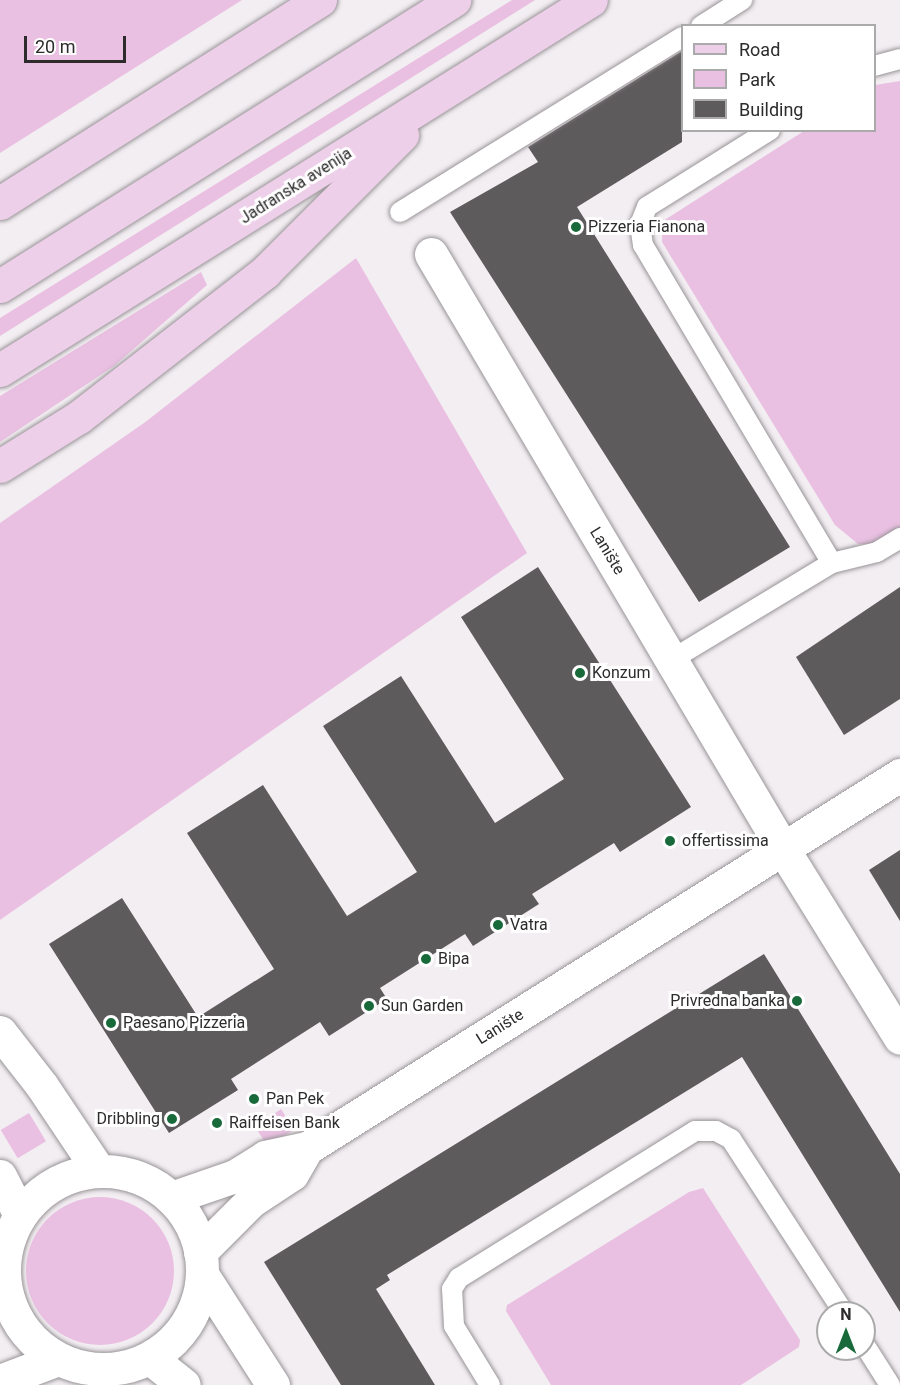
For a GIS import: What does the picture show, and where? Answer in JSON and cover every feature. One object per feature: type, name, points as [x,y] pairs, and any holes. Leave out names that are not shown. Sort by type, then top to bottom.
[{"type":"main road","points":[[0,203],[320,0]]},
{"type":"main road","points":[[0,286],[454,0]]},
{"type":"main road","name":"Jadranska avenija","points":[[0,370],[591,0]]},
{"type":"main road","points":[[0,466],[79,417],[265,272],[441,96]]},
{"type":"street","name":"Lanište","points":[[431,254],[783,849],[900,1038]]},
{"type":"street","name":"Lanište","points":[[171,1198],[235,1176],[265,1157],[307,1148],[900,775]]},
{"type":"street","points":[[0,1032],[42,1086],[99,1171]]},
{"type":"street","name":"Lanište","points":[[202,1265],[251,1201],[292,1174],[307,1148]]},
{"type":"street","points":[[202,1265],[200,1299],[177,1336],[150,1358],[105,1370],[58,1359],[30,1339],[3,1300],[3,1265],[9,1236],[20,1215],[39,1193],[65,1179],[99,1171],[142,1180],[171,1198],[187,1218],[202,1265],[273,1385]]},
{"type":"street","points":[[0,1176],[20,1215]]},
{"type":"street","points":[[150,1358],[184,1385]]},
{"type":"street","points":[[0,1381],[58,1359]]},
{"type":"lane","points":[[704,24],[742,0]]},
{"type":"lane","points":[[400,212],[681,38]]},
{"type":"lane","points":[[876,65],[900,59]]},
{"type":"lane","points":[[767,132],[647,207],[640,224],[643,245],[832,563]]},
{"type":"lane","points":[[671,660],[832,563],[877,552],[900,538]]},
{"type":"lane","points":[[490,1385],[454,1326],[452,1288],[459,1278],[694,1131],[717,1131],[731,1139],[836,1301]]},
{"type":"lane","points":[[875,1361],[890,1385]]},
{"type":"green space","points":[[0,0],[242,0],[0,153]]},
{"type":"green space","points":[[512,0],[535,0],[0,336],[0,318]]},
{"type":"green space","points":[[900,81],[900,532],[879,545],[858,544],[835,525],[662,242],[663,221],[802,132],[876,132],[876,85]]},
{"type":"green space","points":[[356,258],[527,553],[0,920],[0,523],[144,423]]},
{"type":"green space","points":[[201,272],[207,285],[114,366],[0,442],[0,396]]},
{"type":"green space","points":[[281,1109],[294,1130],[267,1145],[255,1127]]},
{"type":"green space","points":[[29,1113],[46,1141],[18,1158],[1,1130]]},
{"type":"green space","points":[[703,1188],[800,1340],[799,1347],[741,1385],[551,1385],[506,1311],[507,1305],[689,1192]]},
{"type":"green space","points":[[100,1197],[114,1198],[128,1203],[141,1209],[152,1219],[162,1230],[168,1243],[173,1257],[173,1285],[168,1299],[162,1312],[152,1323],[141,1333],[128,1339],[114,1344],[100,1345],[86,1344],[72,1339],[59,1333],[48,1323],[38,1312],[32,1299],[27,1285],[26,1271],[27,1257],[32,1243],[38,1230],[48,1219],[59,1209],[72,1203],[86,1198]]},
{"type":"building","points":[[681,52],[682,142],[577,207],[790,547],[699,602],[450,212],[538,162],[528,147]]},
{"type":"building","points":[[538,567],[691,807],[620,852],[614,843],[532,894],[539,904],[473,946],[465,934],[380,988],[387,999],[329,1036],[320,1022],[231,1079],[238,1090],[169,1133],[49,944],[122,898],[198,1017],[274,969],[187,833],[263,785],[347,916],[417,872],[323,726],[401,676],[495,823],[564,779],[461,617]]},
{"type":"building","points":[[900,587],[900,699],[844,735],[796,657]]},
{"type":"building","points":[[900,850],[900,921],[869,870]]},
{"type":"building","points":[[764,954],[900,1174],[900,1312],[742,1057],[387,1275],[390,1280],[376,1289],[435,1385],[341,1385],[264,1262]]},
{"type":"place","name":"Pizzeria Fianona","points":[[576,227]]},
{"type":"place","name":"Konzum","points":[[580,673]]},
{"type":"place","name":"offertissima","points":[[670,841]]},
{"type":"place","name":"Vatra","points":[[498,925]]},
{"type":"place","name":"Bipa","points":[[426,959]]},
{"type":"place","name":"Privredna banka","points":[[797,1001]]},
{"type":"place","name":"Sun Garden","points":[[369,1006]]},
{"type":"place","name":"Paesano Pizzeria","points":[[111,1023]]},
{"type":"place","name":"Pan Pek","points":[[254,1099]]},
{"type":"place","name":"Dribbling","points":[[172,1119]]},
{"type":"place","name":"Raiffeisen Bank","points":[[217,1123]]}]
